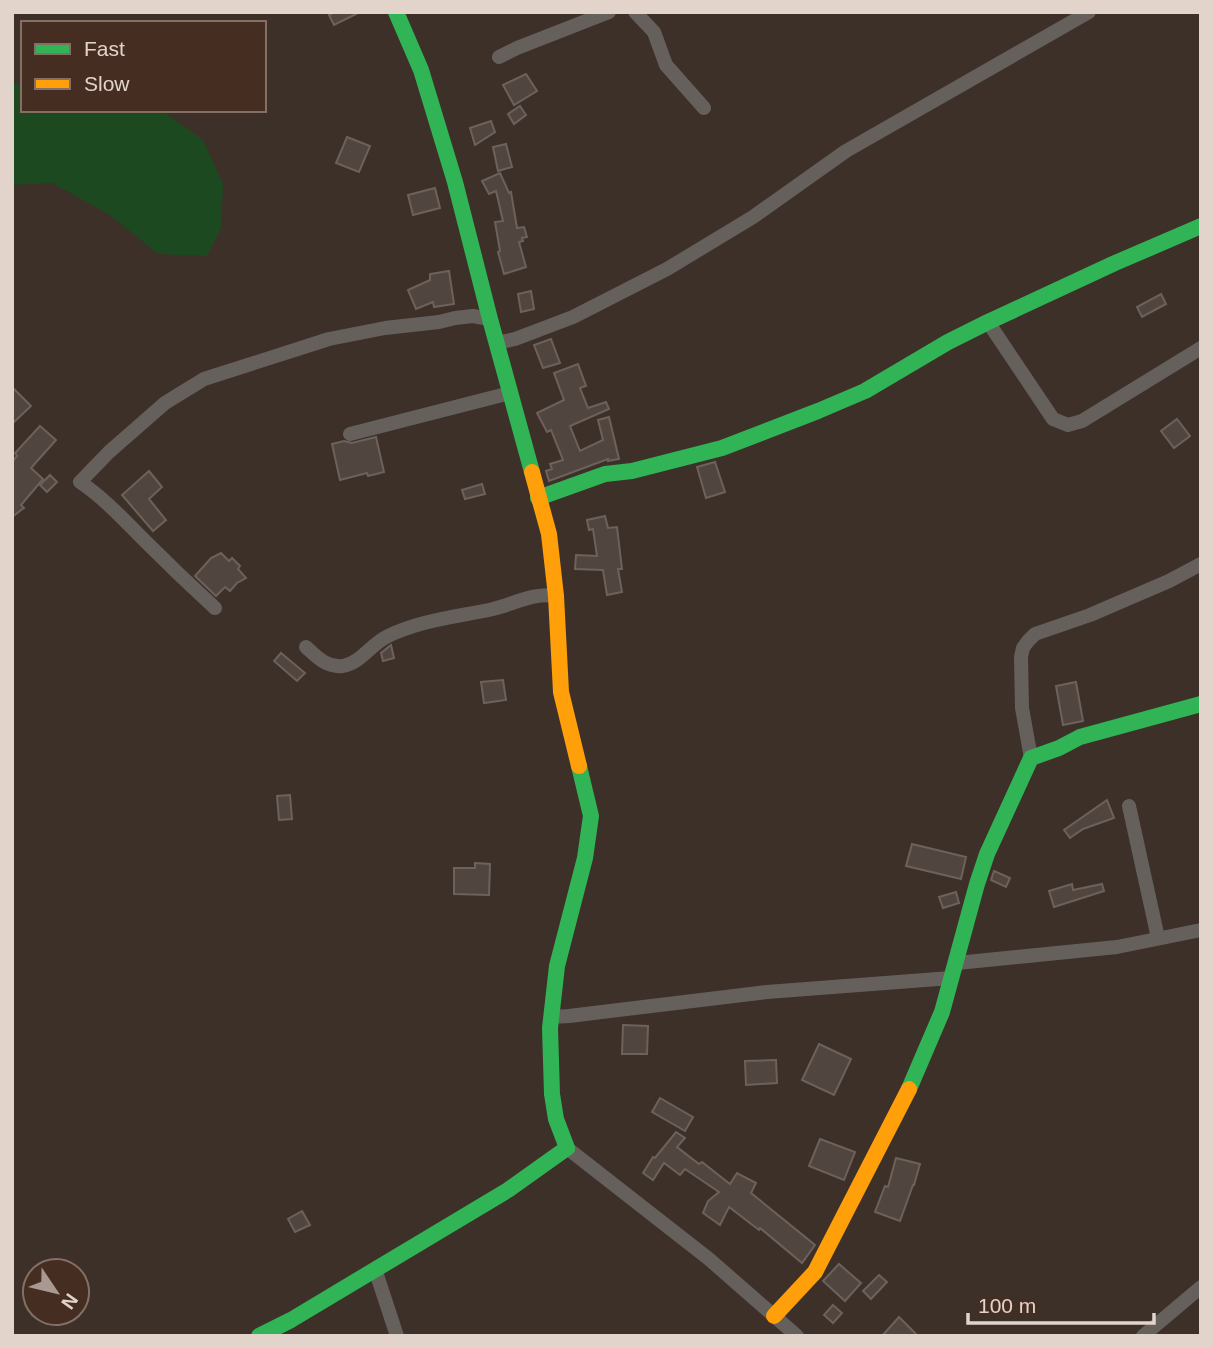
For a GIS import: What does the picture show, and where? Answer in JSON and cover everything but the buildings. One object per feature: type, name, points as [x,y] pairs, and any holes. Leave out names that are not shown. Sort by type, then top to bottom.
[{"type":"main road","points":[[259,1336],[291,1320],[508,1190],[567,1148],[556,1119],[552,1094],[550,1028],[557,966],[585,858],[591,816],[561,692],[556,596],[549,534],[455,182],[421,71],[396,12]]},
{"type":"main road","points":[[538,498],[605,474],[632,471],[677,460],[767,432],[865,390],[988,322],[1201,226]]},
{"type":"main road","points":[[774,1316],[815,1272],[907,1093],[942,1012],[976,884],[987,854],[1031,758],[1080,737],[1201,704]]},
{"type":"street","points":[[499,57],[609,12]]},
{"type":"street","points":[[635,12],[654,32],[666,65],[704,108]]},
{"type":"street","points":[[496,343],[515,339],[573,317],[667,269],[752,217],[846,151],[1089,12]]},
{"type":"street","points":[[215,608],[119,515],[80,482],[109,452],[165,403],[204,379],[329,340],[385,328],[473,316],[490,319]]},
{"type":"street","points":[[988,322],[1053,419],[1068,425],[1082,421],[1201,348]]},
{"type":"street","points":[[350,434],[510,393]]},
{"type":"street","points":[[1031,758],[1022,708],[1021,657],[1028,641],[1035,634],[1090,615],[1201,564]]},
{"type":"street","points":[[306,647],[325,663],[344,666],[353,663],[380,640],[404,629],[452,616],[495,609],[547,594],[556,596]]},
{"type":"street","points":[[1129,806],[1158,938]]},
{"type":"street","points":[[551,1017],[954,970],[1117,947],[1201,930]]},
{"type":"street","points":[[567,1148],[709,1259],[797,1336]]},
{"type":"street","points":[[375,1269],[397,1336]]},
{"type":"street","points":[[1143,1336],[1201,1287]]},
{"type":"green space","points":[[12,83],[21,84],[21,112],[164,112],[203,140],[223,184],[221,228],[207,256],[158,254],[110,215],[52,183],[12,185]]},
{"type":"traffic: fast","points":[[396,12],[421,70],[455,182],[532,472]]},
{"type":"traffic: fast","points":[[538,498],[605,474],[632,471],[722,448],[818,411],[865,391],[948,342],[988,322],[1201,226]]},
{"type":"traffic: fast","points":[[909,1089],[942,1012],[987,854],[1031,758],[1080,737],[1201,704]]},
{"type":"traffic: fast","points":[[259,1336],[291,1320],[508,1190],[567,1148],[556,1119],[552,1094],[550,1028],[557,966],[585,858],[591,816],[579,766]]},
{"type":"traffic: slow","points":[[532,472],[549,534],[556,596],[561,692],[579,766]]},
{"type":"traffic: slow","points":[[774,1316],[815,1272],[909,1089]]}]
